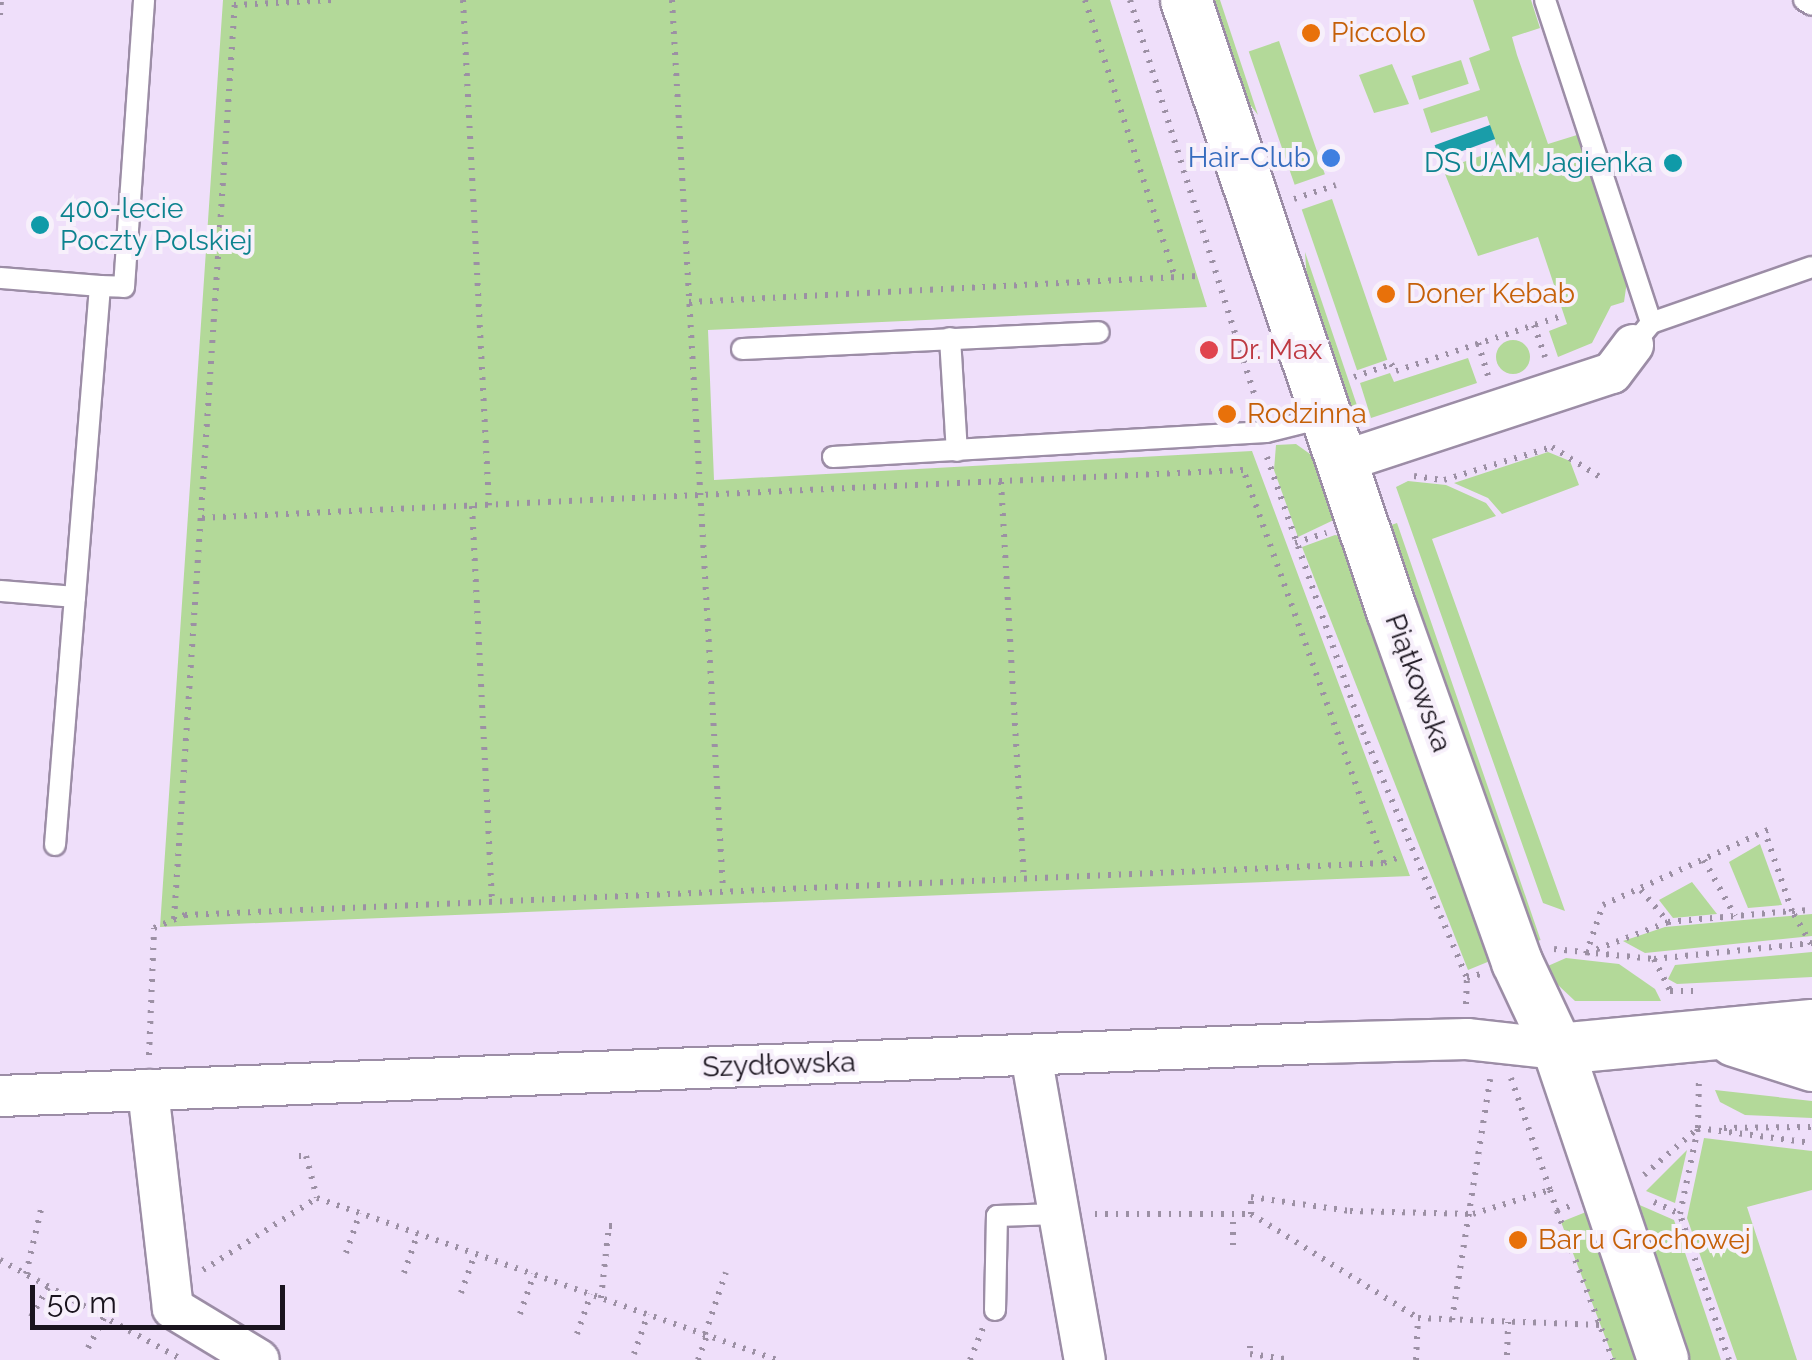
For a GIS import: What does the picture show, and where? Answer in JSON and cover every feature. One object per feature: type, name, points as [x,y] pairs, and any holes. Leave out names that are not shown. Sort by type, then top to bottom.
[{"type":"street","name":"Piątkowska","points":[[1186,0],[1340,419],[1517,962],[1620,1188],[1663,1360]]},
{"type":"street","points":[[1340,419],[1612,373],[1642,334]]},
{"type":"street","points":[[1558,1049],[1724,1038],[1812,1025]]},
{"type":"street","points":[[1724,1038],[1812,1066]]},
{"type":"street","name":"Szydłowska","points":[[0,1096],[148,1074],[1031,1054],[1467,1039],[1558,1049]]},
{"type":"street","points":[[1031,1054],[1085,1360]]},
{"type":"street","points":[[148,1074],[158,1200],[173,1308],[259,1360]]},
{"type":"lane","points":[[0,278],[124,288],[144,0]]},
{"type":"lane","points":[[1546,0],[1642,334],[1812,268]]},
{"type":"lane","points":[[1804,0],[1812,5]]},
{"type":"lane","points":[[55,844],[100,286]]},
{"type":"lane","points":[[742,348],[1099,332]]},
{"type":"lane","points":[[950,338],[956,451]]},
{"type":"lane","points":[[833,457],[1266,432],[1340,419]]},
{"type":"lane","points":[[0,591],[76,596]]},
{"type":"lane","points":[[995,1310],[997,1216],[1058,1214]]},
{"type":"path","points":[[0,16],[1,0]]},
{"type":"path","points":[[174,919],[234,2],[334,0]]},
{"type":"path","points":[[463,0],[489,505]]},
{"type":"path","points":[[672,0],[723,891]]},
{"type":"path","points":[[1085,0],[1174,277]]},
{"type":"path","points":[[1130,0],[1266,432],[1268,465],[1363,732],[1467,978]]},
{"type":"path","points":[[1293,199],[1336,185]]},
{"type":"path","points":[[689,302],[1198,276]]},
{"type":"path","points":[[1340,419],[1390,364],[1396,371],[1562,316]]},
{"type":"path","points":[[1400,479],[1444,480],[1552,446],[1600,477]]},
{"type":"path","points":[[200,518],[1243,470],[1384,863]]},
{"type":"path","points":[[1001,482],[1024,878]]},
{"type":"path","points":[[472,506],[492,900]]},
{"type":"path","points":[[1654,960],[1811,944],[1792,911],[1768,830],[1603,905],[1586,954],[1668,922],[1792,911],[1812,910]]},
{"type":"path","points":[[148,1074],[154,928],[174,919],[492,900],[1384,863],[1402,856]]},
{"type":"path","points":[[1704,860],[1735,916]]},
{"type":"path","points":[[1641,890],[1668,922]]},
{"type":"path","points":[[1452,1320],[1472,1214],[1489,1079],[1511,1078],[1613,1360]]},
{"type":"path","points":[[1699,1088],[1698,1128],[1680,1214],[1729,1360]]},
{"type":"path","points":[[1557,1211],[1620,1188],[1698,1128],[1812,1127]]},
{"type":"path","points":[[1698,1128],[1812,1143]]},
{"type":"path","points":[[299,1156],[306,1156],[316,1198]]},
{"type":"path","points":[[1251,1214],[1252,1197],[1350,1212],[1472,1214],[1550,1190]]},
{"type":"path","points":[[316,1198],[777,1360]]},
{"type":"path","points":[[186,1282],[316,1198]]},
{"type":"path","points":[[26,1274],[42,1204]]},
{"type":"path","points":[[346,1253],[360,1213]]},
{"type":"path","points":[[1058,1214],[1251,1214],[1418,1318],[1600,1325]]},
{"type":"path","points":[[1233,1245],[1234,1214]]},
{"type":"path","points":[[601,1298],[610,1226],[617,1226]]},
{"type":"path","points":[[404,1273],[418,1234]]},
{"type":"path","points":[[461,1294],[475,1254]]},
{"type":"path","points":[[0,1260],[167,1356],[182,1360]]},
{"type":"path","points":[[698,1360],[726,1272]]},
{"type":"path","points":[[520,1314],[534,1274]]},
{"type":"path","points":[[32,1317],[48,1287]]},
{"type":"path","points":[[577,1334],[591,1294]]},
{"type":"path","points":[[634,1354],[648,1314]]},
{"type":"path","points":[[88,1348],[104,1318]]},
{"type":"path","points":[[1416,1360],[1418,1318]]},
{"type":"path","points":[[134,1334],[142,1319]]},
{"type":"path","points":[[1508,1322],[1508,1355]]},
{"type":"path","points":[[1250,1346],[1250,1354],[1292,1360]]},
{"type":"green space","points":[[223,0],[1110,0],[1207,307],[708,330],[714,480],[1252,451],[1410,876],[160,927]]},
{"type":"green space","points":[[1205,0],[1220,0],[1258,115],[1238,89]]},
{"type":"green space","points":[[1473,0],[1531,0],[1540,28],[1512,37],[1517,55],[1548,144],[1577,135],[1627,281],[1624,302],[1611,306],[1592,343],[1558,357],[1549,331],[1567,324],[1538,237],[1478,256],[1443,169],[1498,150],[1487,116],[1431,133],[1423,109],[1480,90],[1469,58],[1490,50]]},
{"type":"green space","points":[[1279,41],[1325,174],[1295,185],[1249,51]]},
{"type":"green space","points":[[1461,60],[1469,84],[1419,100],[1412,76]]},
{"type":"green space","points":[[1392,64],[1409,104],[1374,113],[1359,75]]},
{"type":"green space","points":[[1332,199],[1387,360],[1357,370],[1302,209]]},
{"type":"green space","points":[[1305,252],[1364,426],[1350,418],[1308,295]]},
{"type":"green space","points":[[1513,340],[1525,345],[1530,357],[1525,369],[1513,374],[1501,369],[1496,357],[1501,345]]},
{"type":"green space","points":[[1468,358],[1477,383],[1371,418],[1360,383],[1390,373],[1394,382]]},
{"type":"green space","points":[[1296,444],[1317,459],[1340,517],[1298,537],[1274,470],[1276,445]]},
{"type":"green space","points":[[1548,452],[1570,461],[1579,485],[1502,514],[1488,498],[1454,483]]},
{"type":"green space","points":[[1408,481],[1446,485],[1486,503],[1496,516],[1432,539],[1565,911],[1543,903],[1396,487]]},
{"type":"green space","points":[[1397,523],[1541,940],[1528,944],[1385,527]]},
{"type":"green space","points":[[1335,535],[1347,538],[1488,941],[1490,961],[1468,970],[1302,547]]},
{"type":"green space","points":[[1760,844],[1782,905],[1748,908],[1729,862]]},
{"type":"green space","points":[[1692,882],[1717,914],[1673,918],[1659,900]]},
{"type":"green space","points":[[1812,914],[1812,936],[1645,953],[1623,941],[1665,927]]},
{"type":"green space","points":[[1812,952],[1812,977],[1677,984],[1668,979],[1675,965]]},
{"type":"green space","points":[[1566,958],[1619,964],[1655,989],[1661,1001],[1575,1001],[1541,969]]},
{"type":"green space","points":[[1715,1090],[1812,1101],[1812,1118],[1745,1115],[1720,1102]]},
{"type":"green space","points":[[1704,1138],[1812,1151],[1812,1190],[1747,1207],[1797,1360],[1737,1360],[1687,1218]]},
{"type":"green space","points":[[1687,1150],[1675,1203],[1646,1191]]},
{"type":"green space","points":[[1635,1203],[1674,1220],[1721,1360],[1689,1360]]},
{"type":"green space","points":[[1586,1212],[1638,1360],[1614,1360],[1561,1222]]},
{"type":"water","points":[[1490,125],[1495,139],[1440,159],[1435,145]]},
{"type":"place","name":"Piccolo","points":[[1311,33]]},
{"type":"place","name":"Hair-Club","points":[[1331,158]]},
{"type":"place","name":"DS UAM Jagienka","points":[[1673,163]]},
{"type":"place","name":"400-lecie Poczty Polskiej","points":[[40,225]]},
{"type":"place","name":"Doner Kebab","points":[[1386,294]]},
{"type":"place","name":"Dr. Max","points":[[1209,350]]},
{"type":"place","name":"Rodzinna","points":[[1227,414]]},
{"type":"place","name":"Bar u Grochowej","points":[[1518,1240]]}]
